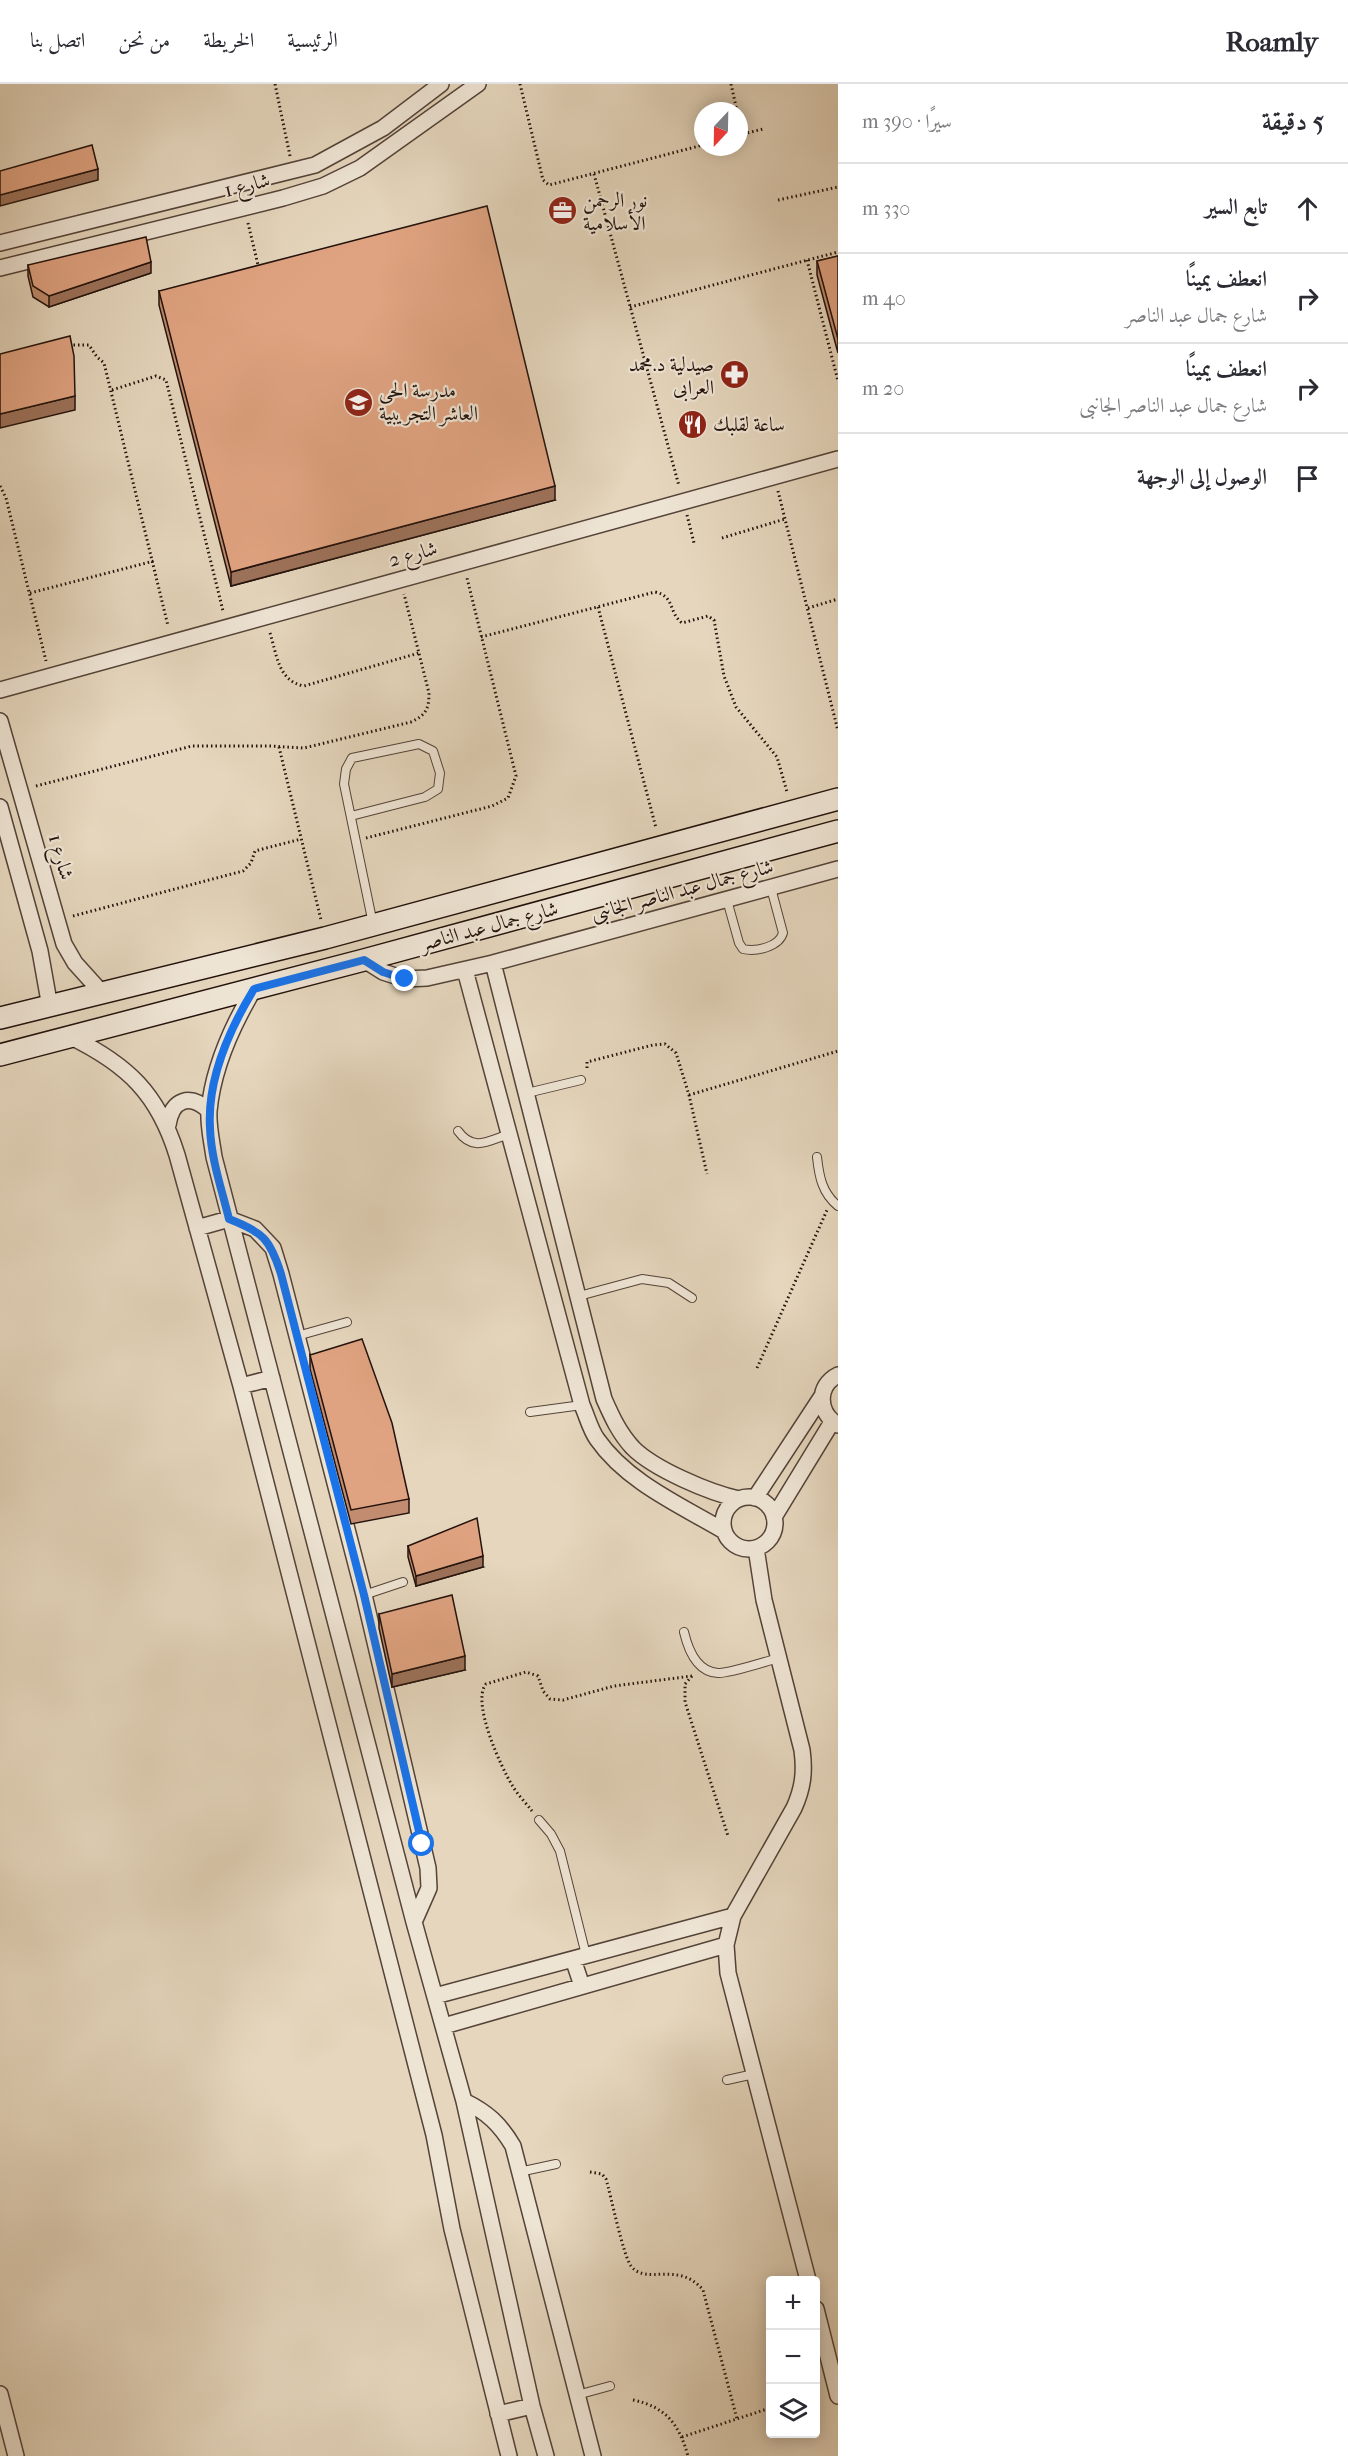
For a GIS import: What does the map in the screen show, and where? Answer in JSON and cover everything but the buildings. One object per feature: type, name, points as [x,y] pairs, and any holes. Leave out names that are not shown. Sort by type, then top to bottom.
[{"type":"main road","name":"شارع جمال عبد الناصر","points":[[0,1018],[325,938],[838,799]]},
{"type":"main road","name":"شارع جمال عبد الناصر","points":[[0,1055],[364,960],[838,831]]},
{"type":"street","name":"شارع 1","points":[[0,243],[315,165],[348,149],[382,128],[441,84]]},
{"type":"street","name":"شارع 1","points":[[0,268],[244,208],[323,186],[360,168],[478,84]]},
{"type":"street","name":"شارع 2","points":[[0,690],[838,459]]},
{"type":"street","name":"شارع 1","points":[[0,721],[64,944],[75,963],[103,994]]},
{"type":"street","points":[[0,807],[40,951],[50,1007]]},
{"type":"street","name":"شارع جمال عبد الناصر الجانبى","points":[[364,960],[383,972],[405,979],[427,978],[493,963],[838,869]]},
{"type":"street","points":[[465,970],[582,1405],[596,1438],[618,1465],[647,1485],[724,1531],[733,1544],[756,1548],[771,1536],[774,1517],[770,1508],[755,1498],[739,1499],[710,1492],[659,1466],[634,1449],[616,1426],[604,1399],[493,963]]},
{"type":"street","points":[[254,989],[237,1017],[224,1048],[209,1111],[214,1157],[414,1922],[464,2101],[532,2406],[546,2456]]},
{"type":"street","points":[[71,1037],[101,1052],[128,1072],[150,1097],[168,1125],[241,1386],[434,2135],[452,2229],[508,2456]]},
{"type":"street","points":[[168,1125],[170,1113],[177,1104],[189,1100],[201,1103],[209,1111]]},
{"type":"street","points":[[528,1206],[554,1200]]},
{"type":"street","points":[[197,1228],[229,1219],[255,1229],[273,1248],[364,1595],[428,1868],[429,1888],[414,1922]]},
{"type":"street","points":[[755,1498],[822,1396],[824,1389],[836,1374]]},
{"type":"street","points":[[241,1386],[272,1378]]},
{"type":"street","points":[[774,1517],[835,1423],[824,1410],[822,1396]]},
{"type":"street","points":[[724,1531],[725,1512],[739,1499]]},
{"type":"street","points":[[756,1548],[764,1600],[805,1770],[802,1790],[794,1808],[734,1916],[726,1945],[728,1973],[807,2276]]},
{"type":"street","points":[[435,1996],[734,1916]]},
{"type":"street","points":[[444,2026],[726,1945]]},
{"type":"street","points":[[580,1957],[582,1986]]},
{"type":"street","points":[[464,2101],[484,2111],[501,2126],[513,2146],[592,2456]]},
{"type":"street","points":[[820,2325],[838,2396]]},
{"type":"street","points":[[0,2394],[16,2456]]},
{"type":"street","points":[[498,2414],[532,2406]]},
{"type":"lane","points":[[351,816],[425,797],[438,789],[440,773],[434,751],[419,744],[352,758],[346,769],[344,784],[373,925]]},
{"type":"lane","points":[[727,900],[739,943],[743,949],[750,951],[777,943],[783,933],[771,888]]},
{"type":"lane","points":[[526,1093],[581,1080]]},
{"type":"lane","points":[[458,1131],[465,1141],[475,1144],[509,1134]]},
{"type":"lane","points":[[817,1157],[820,1180],[835,1203]]},
{"type":"lane","points":[[579,1296],[642,1279],[669,1283],[692,1298]]},
{"type":"lane","points":[[297,1336],[347,1322]]},
{"type":"lane","points":[[530,1412],[582,1405]]},
{"type":"lane","points":[[364,1595],[402,1582]]},
{"type":"lane","points":[[684,1632],[688,1651],[700,1665],[718,1673],[779,1658]]},
{"type":"lane","points":[[539,1820],[551,1834],[560,1851],[580,1957]]},
{"type":"lane","points":[[727,2080],[754,2074]]},
{"type":"lane","points":[[519,2172],[556,2164]]},
{"type":"lane","points":[[577,2395],[610,2386]]},
{"type":"path","points":[[275,84],[294,171]]},
{"type":"path","points":[[520,84],[545,184],[553,185],[694,147]]},
{"type":"path","points":[[731,84],[735,102]]},
{"type":"path","points":[[748,133],[763,129]]},
{"type":"path","points":[[594,174],[694,543]]},
{"type":"path","points":[[778,200],[838,187]]},
{"type":"path","points":[[244,208],[258,265]]},
{"type":"path","points":[[630,307],[838,252]]},
{"type":"path","points":[[807,260],[838,381]]},
{"type":"path","points":[[61,347],[88,345],[104,363],[172,642]]},
{"type":"path","points":[[111,390],[156,375],[166,380],[228,627]]},
{"type":"path","points":[[775,477],[838,731]]},
{"type":"path","points":[[0,486],[6,498],[50,676]]},
{"type":"path","points":[[0,500],[6,498]]},
{"type":"path","points":[[722,538],[785,519]]},
{"type":"path","points":[[30,593],[154,561]]},
{"type":"path","points":[[356,841],[492,806],[508,798],[516,776],[463,562]]},
{"type":"path","points":[[20,790],[192,746],[304,748],[411,722],[423,717],[429,707],[429,693],[400,580]]},
{"type":"path","points":[[481,637],[655,592],[669,598],[675,617],[682,622],[708,616],[714,621],[724,676],[736,707],[777,757],[792,811]]},
{"type":"path","points":[[807,608],[838,599]]},
{"type":"path","points":[[598,607],[661,847]]},
{"type":"path","points":[[266,617],[282,672],[287,680],[295,685],[304,686],[419,652]]},
{"type":"path","points":[[833,711],[838,710]]},
{"type":"path","points":[[279,747],[325,938]]},
{"type":"path","points":[[57,921],[243,871],[251,864],[255,851],[301,839]]},
{"type":"path","points":[[581,1080],[589,1076],[587,1062],[665,1044],[676,1053],[689,1095],[707,1174]]},
{"type":"path","points":[[689,1095],[838,1051]]},
{"type":"path","points":[[757,1368],[835,1203]]},
{"type":"path","points":[[700,1665],[685,1684],[685,1702],[728,1836]]},
{"type":"path","points":[[539,1820],[512,1786],[487,1732],[482,1697],[482,1689],[486,1684],[533,1672],[538,1676],[543,1691],[550,1699],[563,1700],[614,1686],[692,1676]]},
{"type":"path","points":[[590,2172],[602,2174],[606,2179],[630,2264],[643,2274],[685,2275],[695,2280],[703,2290],[737,2419]]},
{"type":"path","points":[[633,2400],[659,2408],[682,2438],[688,2456]]},
{"type":"path","points":[[682,2438],[766,2410]]},
{"type":"place","name":"نور الرحمن الأسلامية","points":[[562,211]]},
{"type":"place","name":"صيدلية د.محمد العرابى","points":[[735,375]]},
{"type":"place","name":"مدرسة الحى العاشر التجريبية","points":[[358,402]]},
{"type":"place","name":"ساعة لقلبك","points":[[692,424]]},
{"type":"route","points":[[405,979],[383,972],[364,960],[254,989],[237,1017],[224,1048],[209,1111],[214,1157],[229,1219],[255,1229],[273,1248],[281,1274],[364,1595],[422,1844]]}]
